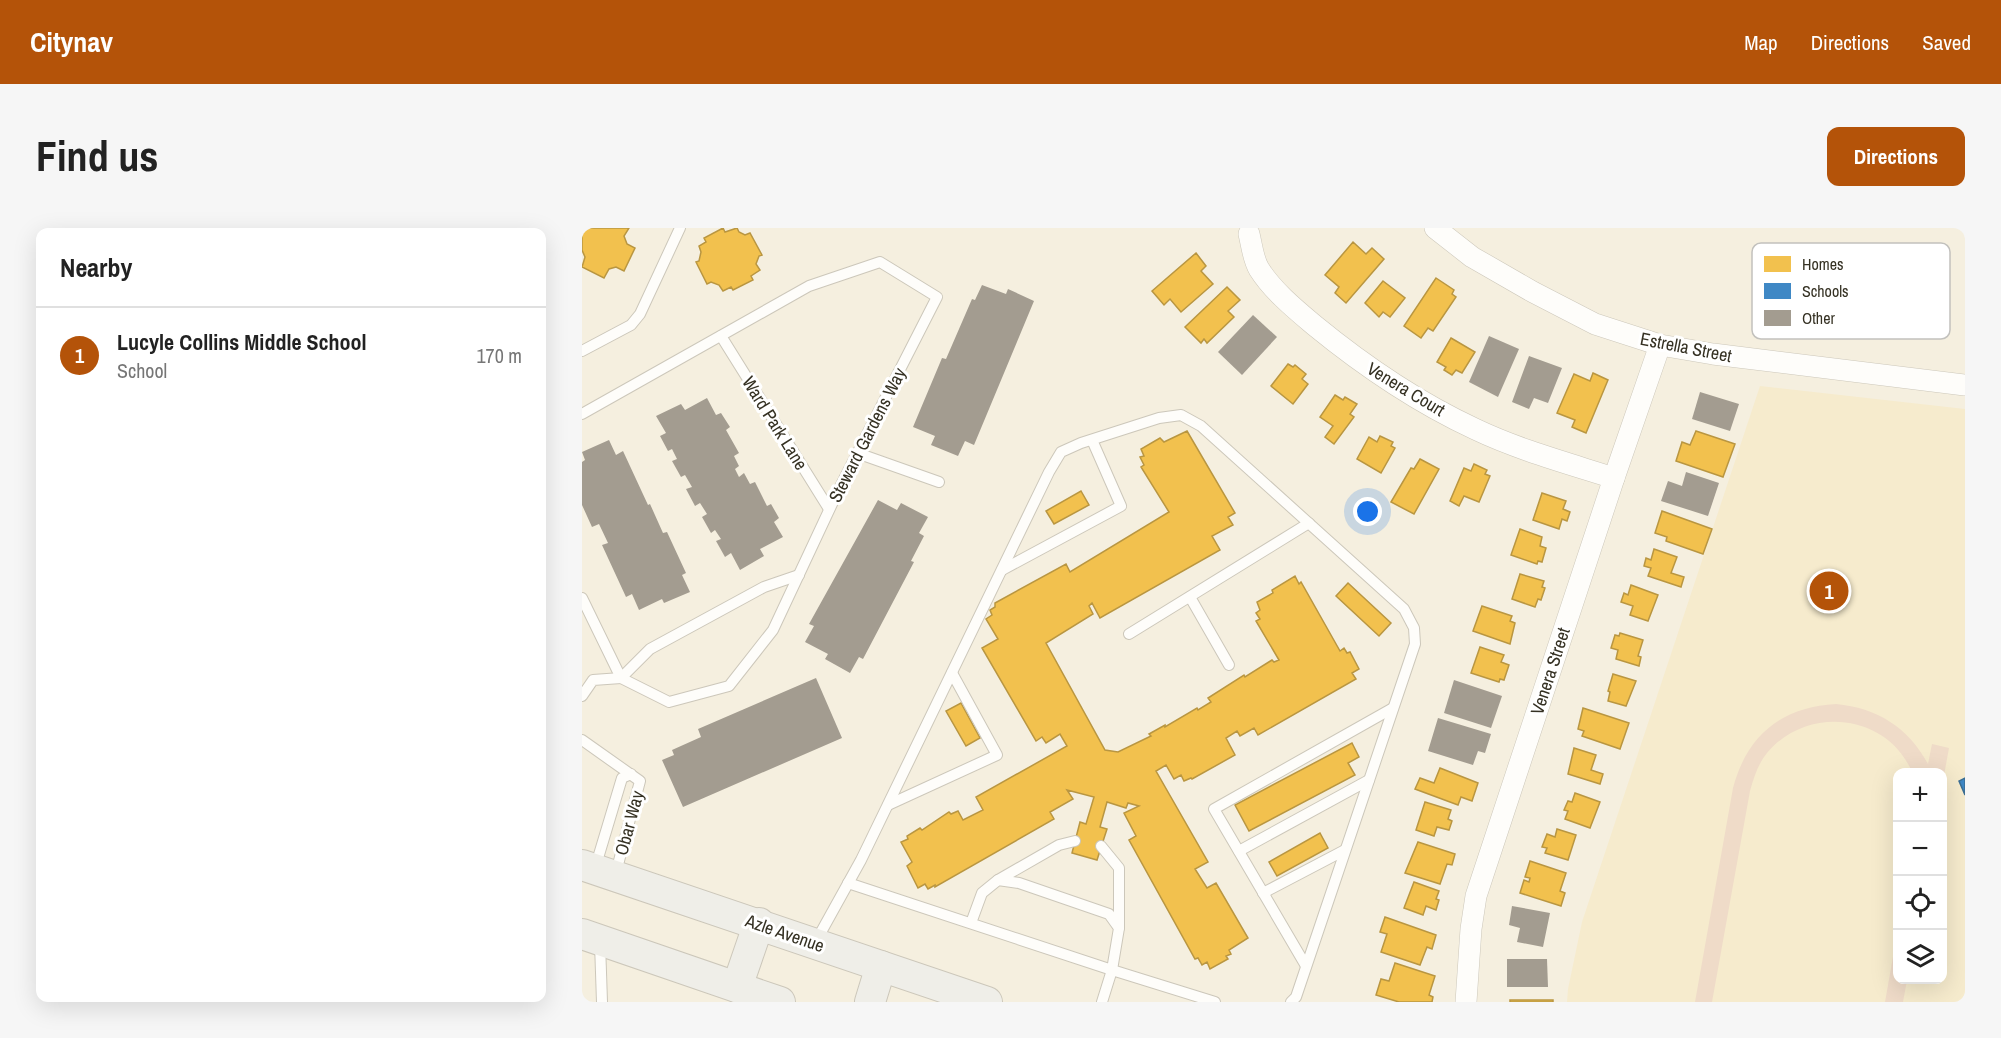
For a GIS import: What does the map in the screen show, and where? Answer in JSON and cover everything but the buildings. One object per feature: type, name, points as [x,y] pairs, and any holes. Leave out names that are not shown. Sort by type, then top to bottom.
[{"type":"main road","name":"Azle Avenue","points":[[597,870],[987,1002]]},
{"type":"main road","points":[[737,987],[759,923]]},
{"type":"main road","points":[[591,937],[780,1002]]},
{"type":"main road","points":[[870,1002],[881,966]]},
{"type":"street","name":"Estrella Street","points":[[1435,228],[1472,257],[1533,292],[1595,324],[1660,345],[1713,354],[1965,385]]},
{"type":"street","name":"Venera Court","points":[[1249,234],[1256,263],[1270,282],[1294,309],[1352,356],[1422,402],[1477,430],[1532,452],[1614,478]]},
{"type":"street","name":"Venera Street","points":[[1466,1002],[1471,929],[1476,896],[1660,345]]},
{"type":"lane","points":[[582,351],[631,325],[635,320],[680,228]]},
{"type":"lane","name":"Steward Gardens Way","points":[[621,678],[669,702],[729,686],[773,630],[829,509],[937,297],[880,262],[809,286],[721,336]]},
{"type":"lane","points":[[582,414],[721,336]]},
{"type":"lane","name":"Ward Park Lane","points":[[721,336],[829,509]]},
{"type":"lane","points":[[815,943],[888,805],[1061,452],[1159,418],[1181,415],[1201,426],[1404,609],[1414,628],[1415,644],[1296,997],[1291,1002]]},
{"type":"lane","points":[[1002,570],[1121,506],[1092,440]]},
{"type":"lane","points":[[857,453],[939,482]]},
{"type":"lane","points":[[1129,634],[1310,524]]},
{"type":"lane","points":[[582,696],[593,680],[621,678],[650,649],[764,587],[799,575]]},
{"type":"lane","points":[[1190,597],[1229,665]]},
{"type":"lane","points":[[582,598],[621,678]]},
{"type":"lane","points":[[888,805],[997,754],[952,673]]},
{"type":"lane","points":[[1306,966],[1214,809],[1393,708]]},
{"type":"lane","name":"Obar Way","points":[[582,740],[640,781],[597,870]]},
{"type":"lane","name":"Obar Way","points":[[597,870],[622,777],[632,774]]},
{"type":"lane","points":[[1239,851],[1369,780]]},
{"type":"lane","points":[[971,923],[982,893],[998,880],[1059,845],[1075,841]]},
{"type":"lane","points":[[1101,846],[1119,868],[1119,928],[1112,970],[1102,1002]]},
{"type":"lane","points":[[1263,893],[1345,850]]},
{"type":"lane","points":[[998,880],[1019,883],[1109,914],[1119,928]]},
{"type":"lane","points":[[848,883],[1215,1002]]},
{"type":"lane","points":[[591,937],[602,1002]]},
{"type":"shaded area","points":[[1760,386],[1965,409],[1965,1002],[1567,1002],[1582,922]]},
{"type":"shaded area","points":[[1836,704],[1851,706],[1878,715],[1901,730],[1920,751],[1928,764],[1932,744],[1949,748],[1945,768],[1910,768],[1900,752],[1884,737],[1866,727],[1845,722],[1824,722],[1803,727],[1784,738],[1767,753],[1750,791],[1712,1002],[1695,1002],[1733,788],[1739,769],[1747,753],[1770,727],[1783,718],[1817,706]]},
{"type":"shaded area","points":[[1893,957],[1893,984],[1906,984],[1903,1002],[1885,1002]]},
{"type":"place","name":"Lucyle Collins Middle School","points":[[1829,591]]}]
